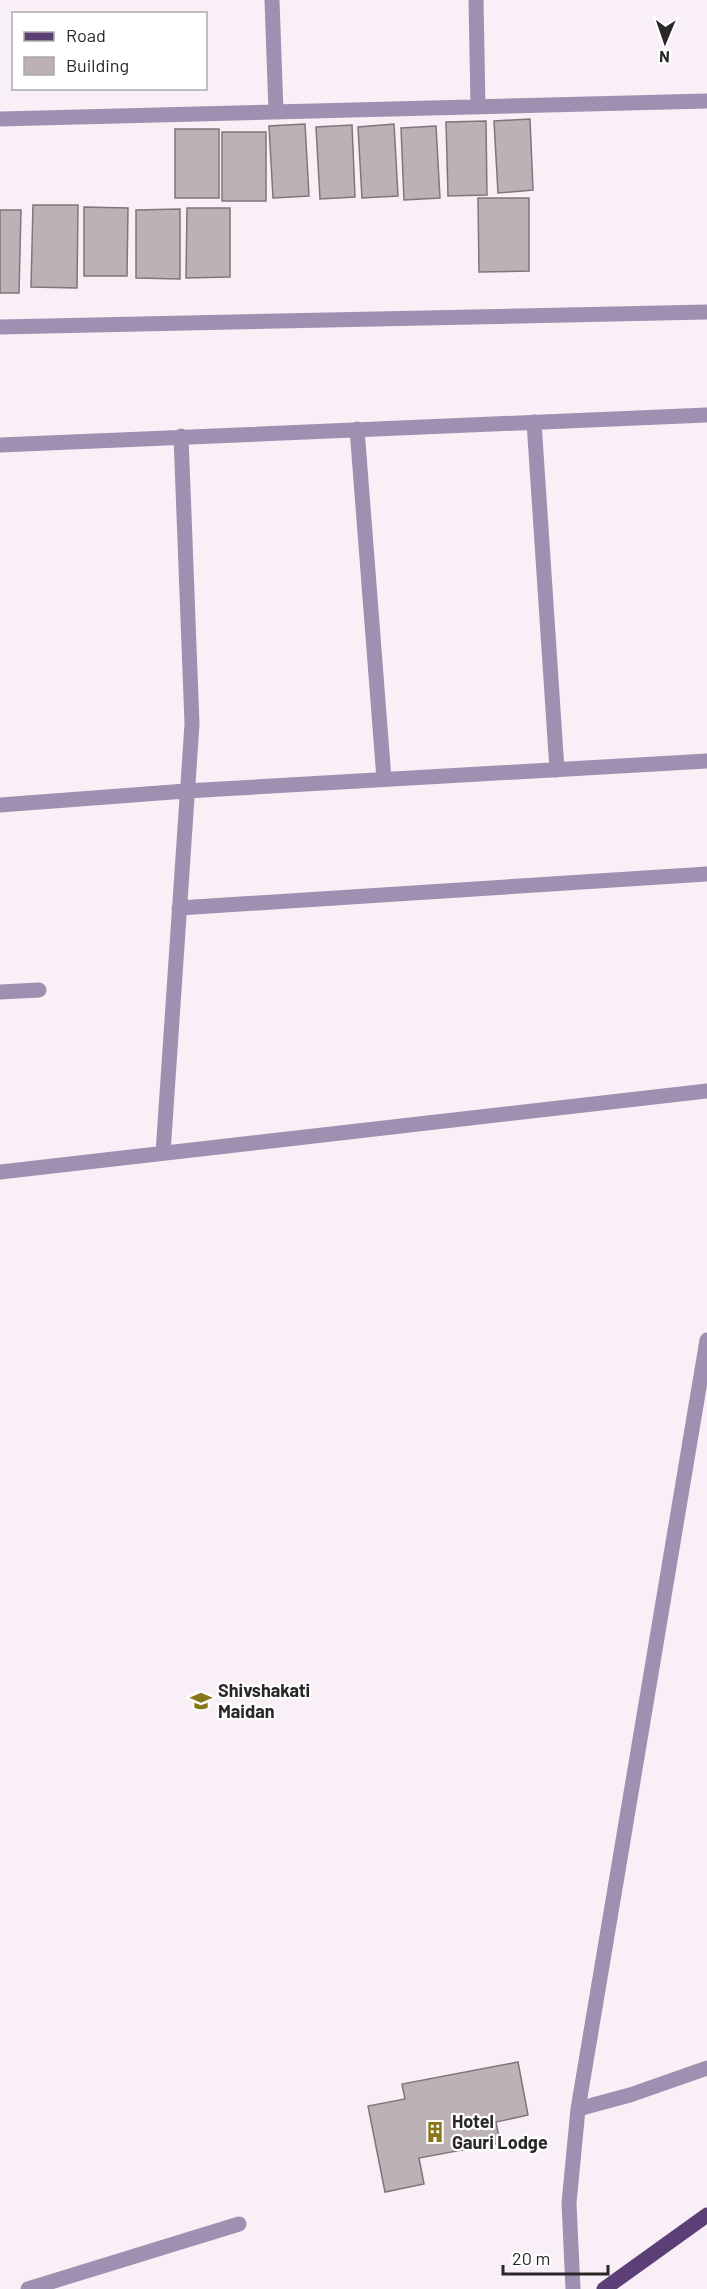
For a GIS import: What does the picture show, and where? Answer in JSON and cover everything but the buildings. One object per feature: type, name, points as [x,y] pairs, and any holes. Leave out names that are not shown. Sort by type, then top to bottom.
[{"type":"main road","points":[[604,2289],[707,2215]]},
{"type":"street","points":[[273,0],[276,112]]},
{"type":"street","points":[[476,0],[478,107]]},
{"type":"street","points":[[0,119],[707,101]]},
{"type":"street","points":[[0,327],[707,312]]},
{"type":"street","points":[[0,445],[707,415]]},
{"type":"street","points":[[534,422],[556,770]]},
{"type":"street","points":[[357,429],[384,780]]},
{"type":"street","points":[[163,1153],[192,724],[181,436]]},
{"type":"street","points":[[0,805],[186,791],[707,761]]},
{"type":"street","points":[[179,908],[707,874]]},
{"type":"street","points":[[0,992],[39,990]]},
{"type":"street","points":[[0,1172],[707,1091]]},
{"type":"street","points":[[573,2289],[569,2203],[578,2109],[707,1340]]},
{"type":"street","points":[[578,2109],[630,2096],[707,2068]]},
{"type":"street","points":[[28,2289],[239,2224]]},
{"type":"place","name":"Shivshakati Maidan","points":[[201,1701]]},
{"type":"place","name":"Hotel Gauri Lodge","points":[[435,2132]]}]
